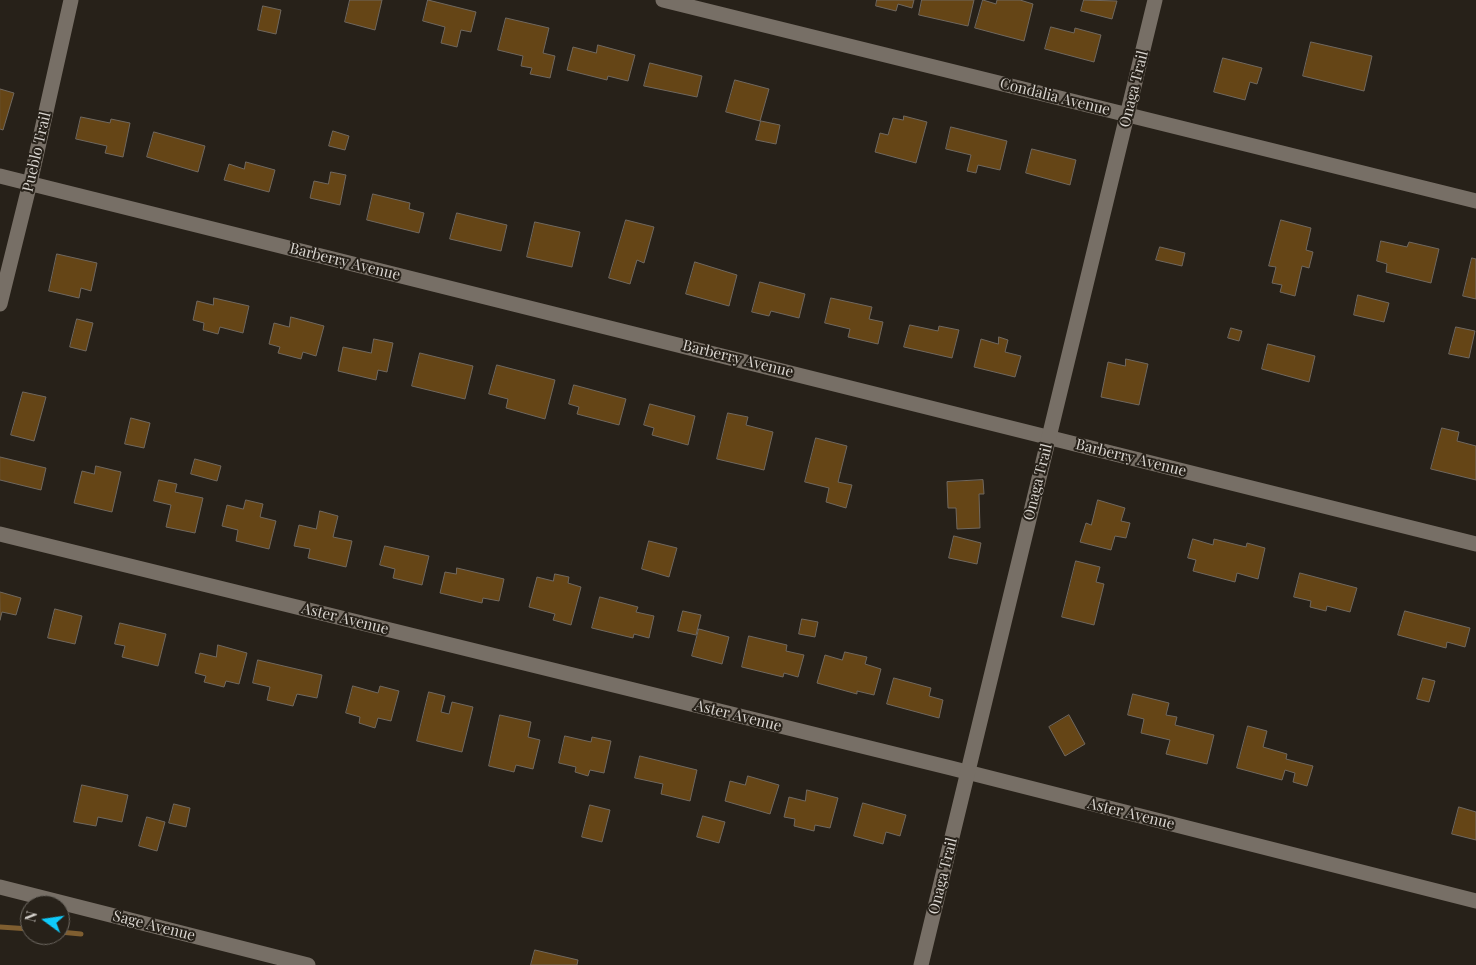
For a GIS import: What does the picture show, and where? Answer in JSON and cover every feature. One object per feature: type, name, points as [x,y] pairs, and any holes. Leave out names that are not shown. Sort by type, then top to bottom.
[{"type":"street","name":"Pueblo Trail","points":[[0,304],[30,183],[71,0]]},
{"type":"street","name":"Condalia Avenue","points":[[663,0],[1476,201]]},
{"type":"street","name":"Onaga Trail","points":[[921,965],[1155,0]]},
{"type":"street","name":"Barberry Avenue","points":[[0,176],[1476,544]]},
{"type":"street","name":"Aster Avenue","points":[[0,534],[968,773],[1476,901]]},
{"type":"street","name":"Sage Avenue","points":[[0,887],[308,965]]},
{"type":"building","points":[[350,0],[382,0],[375,30],[345,22]]},
{"type":"building","points":[[428,0],[476,12],[471,32],[461,30],[457,47],[441,43],[445,27],[423,21]]},
{"type":"building","points":[[877,0],[914,0],[912,8],[898,4],[896,11],[876,6]]},
{"type":"building","points":[[922,0],[974,0],[968,26],[919,15]]},
{"type":"building","points":[[983,0],[996,4],[997,0],[1020,0],[1033,4],[1024,41],[975,28]]},
{"type":"building","points":[[1084,0],[1117,1],[1112,19],[1081,11]]},
{"type":"building","points":[[263,6],[281,10],[276,34],[258,30]]},
{"type":"building","points":[[506,18],[549,28],[543,53],[555,56],[550,78],[530,74],[532,68],[521,66],[523,56],[498,50]]},
{"type":"building","points":[[1051,27],[1074,33],[1075,28],[1101,35],[1094,62],[1045,49]]},
{"type":"building","points":[[1311,42],[1372,56],[1364,91],[1303,76]]},
{"type":"building","points":[[598,45],[635,55],[628,81],[608,76],[607,80],[567,70],[573,47],[596,53]]},
{"type":"building","points":[[1223,58],[1262,68],[1257,84],[1250,82],[1245,100],[1214,92]]},
{"type":"building","points":[[650,63],[702,76],[697,97],[644,86]]},
{"type":"building","points":[[735,80],[769,89],[760,121],[726,112]]},
{"type":"building","points":[[0,89],[14,93],[3,130],[0,129]]},
{"type":"building","points":[[904,116],[927,122],[916,163],[875,152],[880,133],[888,135],[893,118],[903,120]]},
{"type":"building","points":[[81,117],[110,123],[111,119],[130,123],[123,157],[105,153],[107,146],[76,139]]},
{"type":"building","points":[[761,121],[780,125],[776,144],[756,140]]},
{"type":"building","points":[[951,127],[1007,141],[1000,170],[978,165],[976,173],[967,171],[971,155],[946,149]]},
{"type":"building","points":[[333,131],[349,136],[345,150],[329,146]]},
{"type":"building","points":[[154,132],[205,146],[198,172],[147,157]]},
{"type":"building","points":[[1032,149],[1076,160],[1070,185],[1026,173]]},
{"type":"building","points":[[246,162],[275,170],[269,192],[224,180],[229,164],[244,169]]},
{"type":"building","points":[[331,172],[346,175],[340,205],[310,198],[314,181],[328,184]]},
{"type":"building","points":[[373,194],[410,203],[409,209],[424,213],[419,233],[367,220]]},
{"type":"building","points":[[457,213],[507,225],[501,251],[450,239]]},
{"type":"building","points":[[626,220],[654,227],[644,263],[637,260],[630,284],[609,278]]},
{"type":"building","points":[[1281,220],[1311,228],[1306,250],[1313,252],[1309,268],[1302,266],[1295,296],[1280,292],[1282,285],[1272,283],[1276,267],[1269,266]]},
{"type":"building","points":[[535,222],[580,232],[572,267],[527,257]]},
{"type":"building","points":[[1381,241],[1407,247],[1409,242],[1439,249],[1431,283],[1386,272],[1387,264],[1377,261]]},
{"type":"building","points":[[1160,247],[1185,253],[1182,266],[1156,260]]},
{"type":"building","points":[[57,254],[97,263],[91,291],[81,288],[79,298],[49,291]]},
{"type":"building","points":[[1472,258],[1476,259],[1476,299],[1463,296]]},
{"type":"building","points":[[695,262],[737,275],[729,306],[686,294]]},
{"type":"building","points":[[760,282],[805,294],[799,318],[771,311],[769,316],[752,312]]},
{"type":"building","points":[[1358,295],[1389,303],[1384,322],[1354,315]]},
{"type":"building","points":[[214,298],[249,306],[243,333],[220,327],[218,334],[203,330],[204,323],[193,320],[197,301],[213,305]]},
{"type":"building","points":[[831,298],[872,307],[869,319],[883,322],[878,344],[848,337],[850,329],[825,323]]},
{"type":"building","points":[[291,317],[324,326],[316,356],[303,352],[301,359],[278,353],[280,347],[269,344],[274,323],[289,327]]},
{"type":"building","points":[[77,319],[93,323],[86,351],[70,347]]},
{"type":"building","points":[[910,325],[938,331],[939,326],[959,330],[952,358],[904,347]]},
{"type":"building","points":[[1456,327],[1475,331],[1469,358],[1449,354]]},
{"type":"building","points":[[1231,328],[1242,331],[1239,341],[1228,338]]},
{"type":"building","points":[[999,337],[1008,340],[1005,352],[1021,356],[1015,377],[974,367],[981,339],[998,344]]},
{"type":"building","points":[[374,339],[393,343],[387,372],[378,370],[376,380],[338,371],[343,347],[371,353]]},
{"type":"building","points":[[1268,344],[1315,356],[1309,382],[1262,369]]},
{"type":"building","points":[[420,353],[473,366],[465,399],[412,386]]},
{"type":"building","points":[[1126,359],[1148,364],[1139,405],[1101,397],[1108,362],[1125,366]]},
{"type":"building","points":[[497,365],[555,380],[545,419],[506,408],[508,399],[489,394]]},
{"type":"building","points":[[574,385],[626,399],[619,425],[577,414],[579,407],[569,404]]},
{"type":"building","points":[[23,392],[46,397],[34,441],[11,435]]},
{"type":"building","points":[[650,404],[695,416],[688,445],[652,435],[654,428],[644,425]]},
{"type":"building","points":[[728,413],[748,417],[746,425],[773,432],[764,470],[717,459]]},
{"type":"building","points":[[131,418],[150,423],[144,448],[125,444]]},
{"type":"building","points":[[1442,428],[1459,432],[1457,441],[1476,446],[1476,480],[1431,469]]},
{"type":"building","points":[[816,438],[847,446],[838,482],[852,485],[846,508],[826,502],[829,488],[805,482]]},
{"type":"building","points":[[0,457],[46,468],[41,490],[0,480]]},
{"type":"building","points":[[195,459],[221,466],[217,481],[191,474]]},
{"type":"building","points":[[96,466],[121,472],[112,512],[74,503],[82,471],[94,474]]},
{"type":"building","points":[[159,480],[177,484],[175,492],[203,498],[195,533],[166,527],[171,505],[154,501]]},
{"type":"building","points":[[983,480],[984,494],[979,494],[980,528],[957,529],[956,508],[948,508],[947,482]]},
{"type":"building","points":[[246,500],[263,504],[260,517],[276,521],[269,549],[236,541],[238,530],[222,526],[227,505],[243,509]]},
{"type":"building","points":[[1098,500],[1125,508],[1121,521],[1130,523],[1126,538],[1115,536],[1111,550],[1080,542],[1086,523],[1091,525]]},
{"type":"building","points":[[320,511],[338,516],[333,537],[352,541],[346,567],[308,558],[310,549],[294,546],[299,525],[316,529]]},
{"type":"building","points":[[954,536],[981,543],[977,564],[949,558]]},
{"type":"building","points":[[1193,539],[1213,545],[1214,539],[1246,547],[1247,543],[1265,548],[1258,579],[1237,573],[1235,582],[1193,571],[1196,560],[1188,558]]},
{"type":"building","points":[[649,541],[677,548],[669,577],[642,569]]},
{"type":"building","points":[[385,546],[429,556],[422,585],[393,578],[395,569],[380,565]]},
{"type":"building","points":[[1076,561],[1100,567],[1096,582],[1104,584],[1094,625],[1062,617]]},
{"type":"building","points":[[457,568],[504,579],[499,601],[483,598],[482,603],[440,593],[445,572],[456,574]]},
{"type":"building","points":[[1300,573],[1357,588],[1350,612],[1327,606],[1326,611],[1310,607],[1311,601],[1294,597]]},
{"type":"building","points":[[555,574],[569,577],[568,583],[581,587],[571,625],[553,620],[555,614],[529,607],[537,577],[553,581]]},
{"type":"building","points":[[0,592],[21,598],[16,615],[2,612],[0,620]]},
{"type":"building","points":[[600,597],[638,607],[636,612],[654,616],[649,638],[634,634],[633,638],[592,628]]},
{"type":"building","points":[[55,609],[82,616],[75,644],[48,638]]},
{"type":"building","points":[[683,611],[701,615],[696,635],[678,631]]},
{"type":"building","points":[[1405,611],[1470,628],[1465,647],[1447,642],[1446,648],[1398,635]]},
{"type":"building","points":[[802,619],[818,622],[815,637],[799,634]]},
{"type":"building","points":[[120,623],[166,634],[158,666],[122,657],[125,646],[115,644]]},
{"type":"building","points":[[699,629],[729,637],[722,664],[692,656]]},
{"type":"building","points":[[749,636],[787,645],[786,651],[804,655],[798,677],[784,673],[783,677],[742,667]]},
{"type":"building","points":[[218,645],[247,653],[239,684],[226,681],[224,687],[204,682],[206,676],[195,673],[200,653],[216,657]]},
{"type":"building","points":[[845,652],[867,657],[865,664],[881,669],[874,695],[857,691],[857,694],[817,683],[825,655],[842,660]]},
{"type":"building","points":[[258,660],[322,675],[317,698],[297,694],[293,706],[267,700],[270,687],[253,683]]},
{"type":"building","points":[[894,678],[931,688],[929,696],[943,700],[939,718],[887,704]]},
{"type":"building","points":[[1423,678],[1435,681],[1429,702],[1417,699]]},
{"type":"building","points":[[353,686],[378,693],[380,686],[399,691],[391,721],[378,718],[375,728],[359,723],[360,717],[346,713]]},
{"type":"building","points":[[429,692],[445,696],[441,712],[449,714],[452,702],[473,707],[462,752],[417,741]]},
{"type":"building","points":[[1133,694],[1169,703],[1166,715],[1177,717],[1175,725],[1214,735],[1207,764],[1166,754],[1170,740],[1141,733],[1144,719],[1128,715]]},
{"type":"building","points":[[500,715],[531,722],[528,737],[540,740],[533,769],[516,765],[514,772],[489,766]]},
{"type":"building","points":[[1069,715],[1085,744],[1065,756],[1049,727]]},
{"type":"building","points":[[1248,726],[1267,731],[1263,747],[1287,754],[1286,759],[1313,766],[1307,786],[1293,782],[1295,773],[1285,770],[1282,780],[1237,768]]},
{"type":"building","points":[[565,736],[591,742],[592,737],[611,741],[604,773],[590,770],[588,776],[575,772],[576,767],[559,763]]},
{"type":"building","points":[[640,756],[697,770],[690,801],[661,794],[663,784],[635,778]]},
{"type":"building","points":[[748,776],[779,785],[770,814],[725,801],[730,781],[745,785]]},
{"type":"building","points":[[82,785],[128,795],[122,822],[98,817],[96,826],[74,822]]},
{"type":"building","points":[[807,790],[838,798],[830,828],[815,825],[814,831],[794,826],[795,819],[784,817],[789,797],[805,801]]},
{"type":"building","points":[[863,803],[906,815],[900,836],[886,832],[883,844],[854,836]]},
{"type":"building","points":[[174,804],[190,808],[186,827],[169,823]]},
{"type":"building","points":[[590,805],[610,810],[602,842],[582,837]]},
{"type":"building","points":[[1459,807],[1476,812],[1476,840],[1452,834]]},
{"type":"building","points":[[703,816],[725,822],[719,843],[697,837]]},
{"type":"building","points":[[147,817],[165,822],[157,851],[139,846]]},
{"type":"building","points":[[535,950],[578,960],[577,965],[531,965]]},
{"type":"waterway","points":[[0,927],[20,928]]},
{"type":"waterway","points":[[70,933],[81,934]]}]
